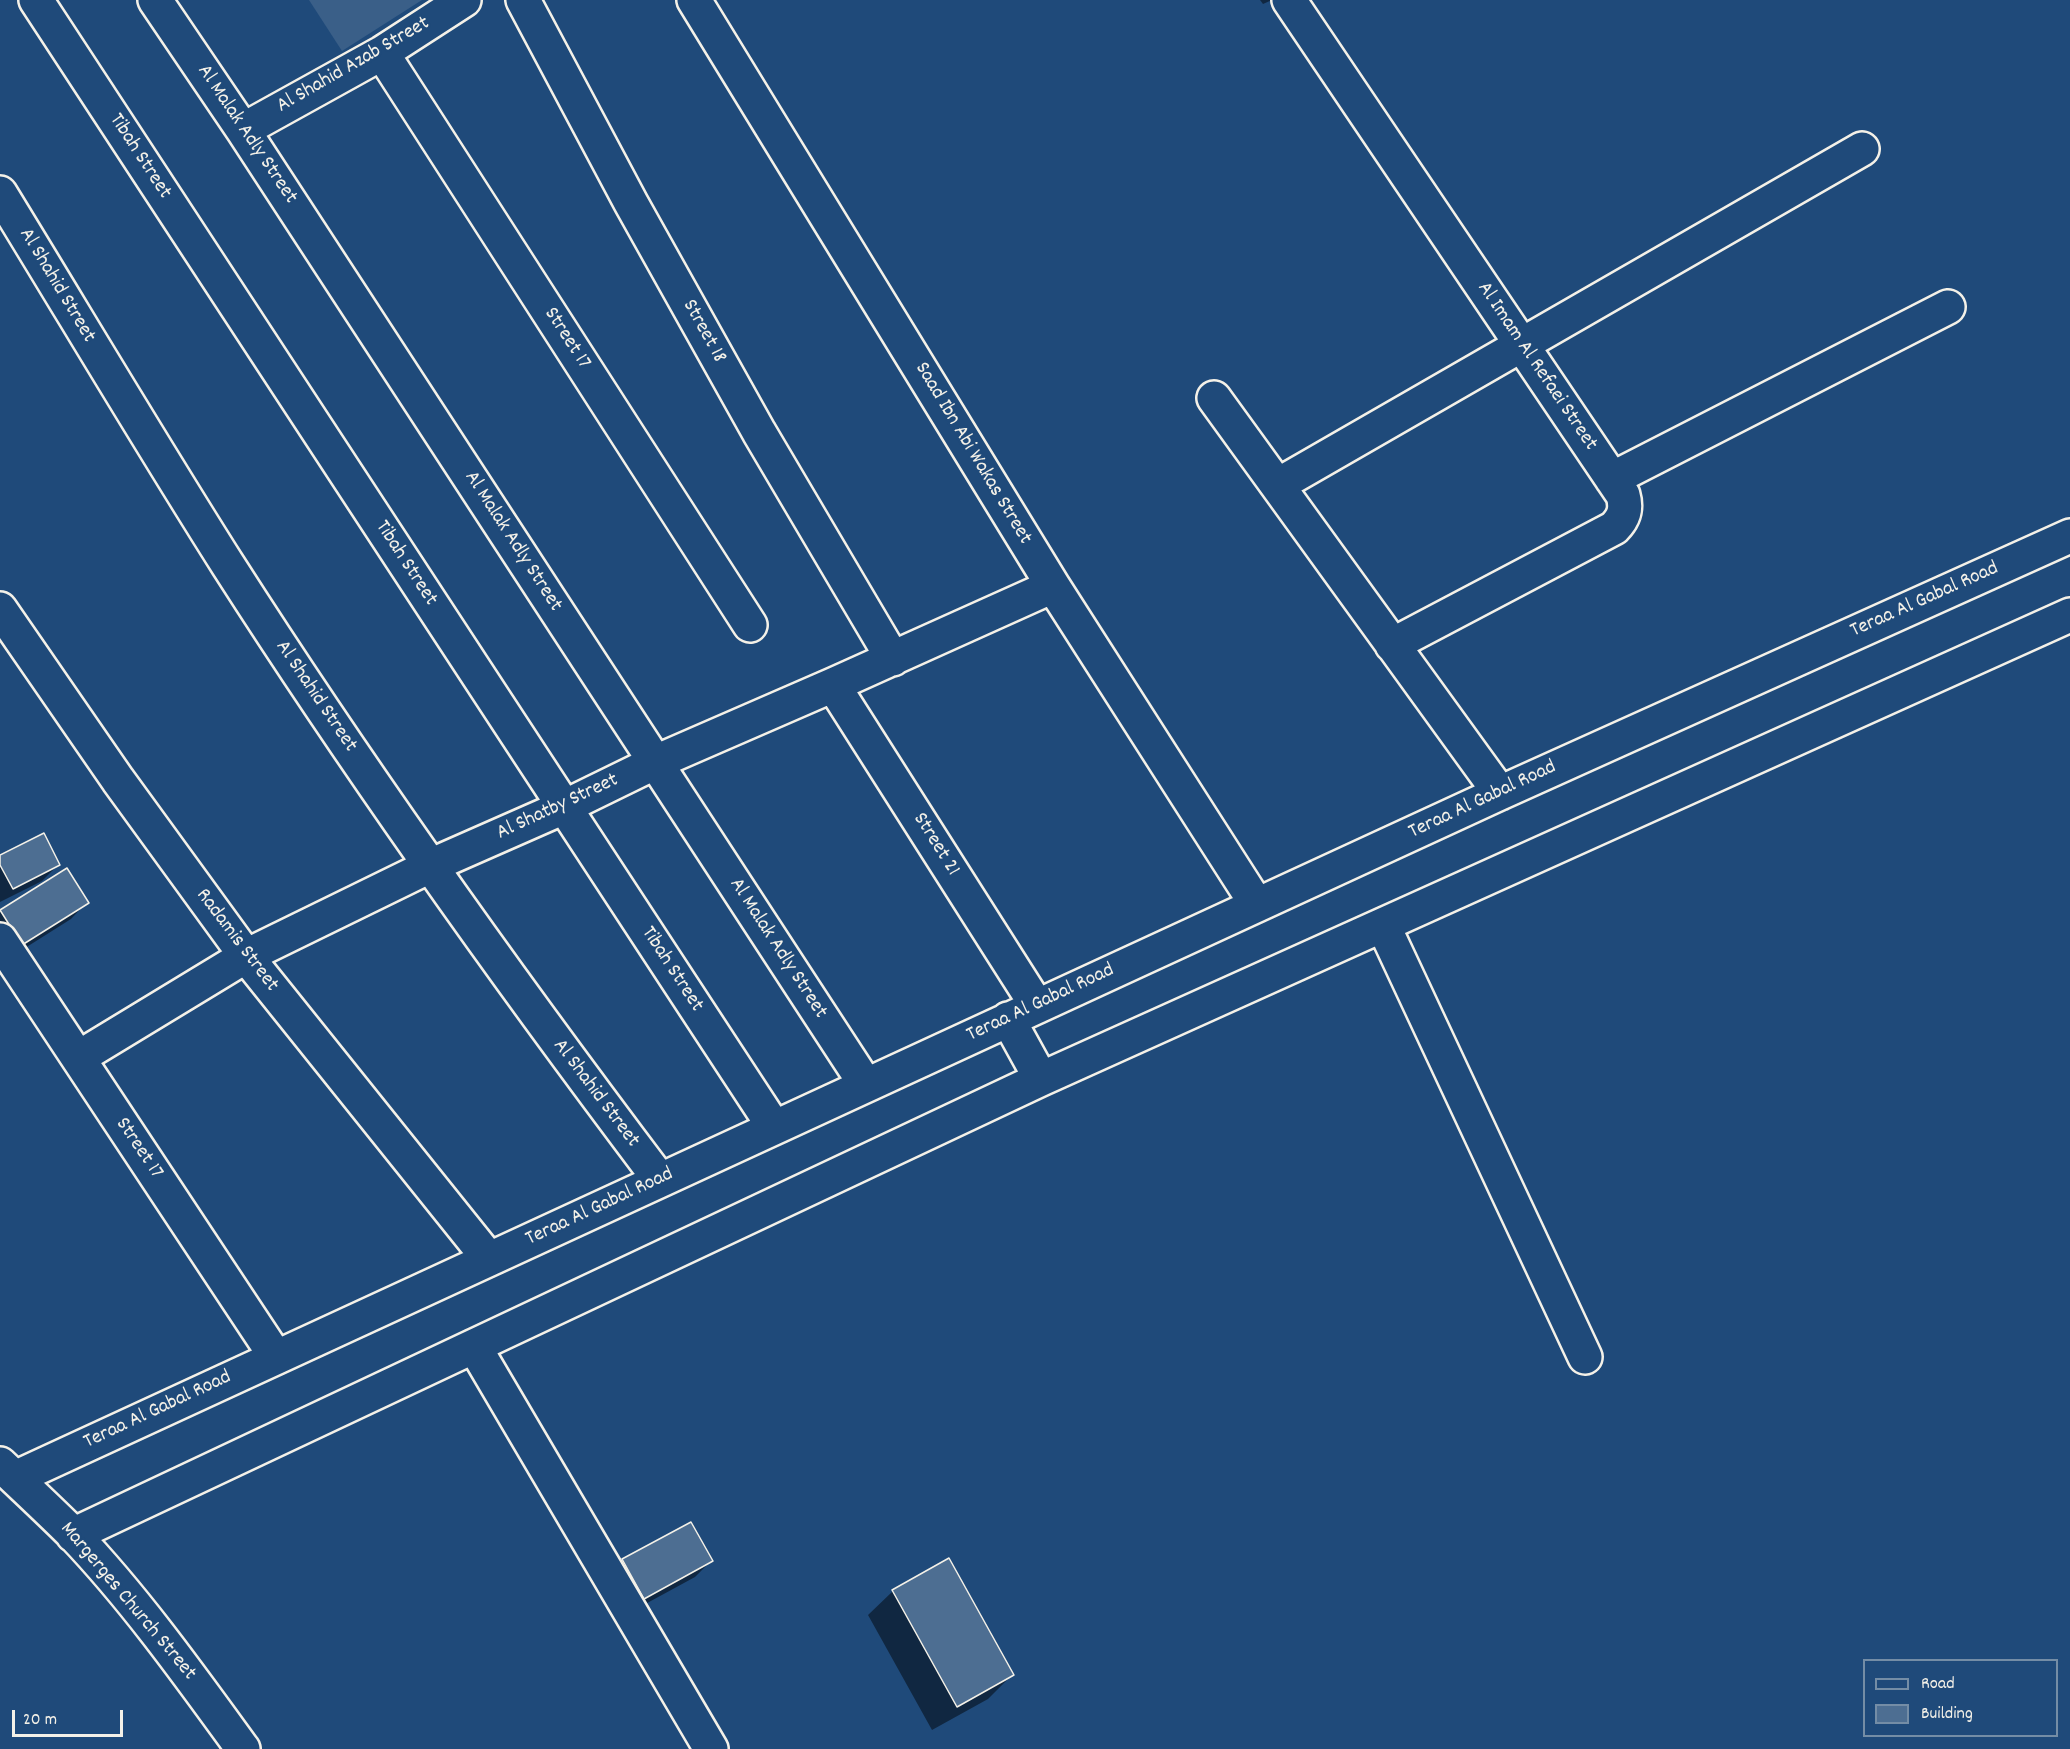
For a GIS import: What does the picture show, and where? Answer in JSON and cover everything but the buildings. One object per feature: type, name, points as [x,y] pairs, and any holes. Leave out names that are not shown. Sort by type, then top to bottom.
[{"type":"street","name":"Tibah Street","points":[[36,0],[774,1127]]},
{"type":"street","name":"Al Malak Adly Street","points":[[155,0],[243,130],[866,1085]]},
{"type":"street","name":"Al Shahid Azab Street","points":[[243,130],[382,53],[464,0]]},
{"type":"street","name":"Street 18","points":[[523,0],[637,214],[742,401],[892,658]]},
{"type":"street","name":"Saad Ibn Abi Wakas Street","points":[[694,0],[1053,586],[1257,905]]},
{"type":"street","name":"Al Imam Al Refaei Street","points":[[1289,0],[1623,495],[1626,504],[1621,521],[1614,528],[1392,645]]},
{"type":"street","name":"Street 17","points":[[382,53],[750,625]]},
{"type":"street","points":[[1278,485],[1862,149]]},
{"type":"street","name":"Al Shahid Street","points":[[0,194],[133,414],[328,717],[543,1025],[660,1180]]},
{"type":"street","points":[[1612,479],[1948,307]]},
{"type":"street","points":[[1214,398],[1500,793]]},
{"type":"street","name":"Teraa Al Gabal Road","points":[[7,1471],[276,1357],[1500,793],[2070,536]]},
{"type":"street","name":"Al Shatby Street","points":[[78,1058],[246,956],[430,866],[564,807],[656,762],[1053,586]]},
{"type":"street","name":"Radamis Street","points":[[0,609],[117,780],[246,956],[489,1259]]},
{"type":"street","points":[[73,1534],[1041,1079],[2070,615]]},
{"type":"street","name":"Street 21","points":[[833,685],[1037,1006]]},
{"type":"street","points":[[1383,925],[1585,1357]]},
{"type":"street","name":"Street 17","points":[[0,940],[276,1357]]},
{"type":"street","points":[[1008,1019],[1041,1079]]},
{"type":"street","points":[[474,1346],[711,1749]]},
{"type":"street","name":"Margerges Church Street","points":[[7,1471],[73,1534],[163,1642],[243,1749]]},
{"type":"shaded area","points":[[309,0],[422,0],[342,51]]}]
